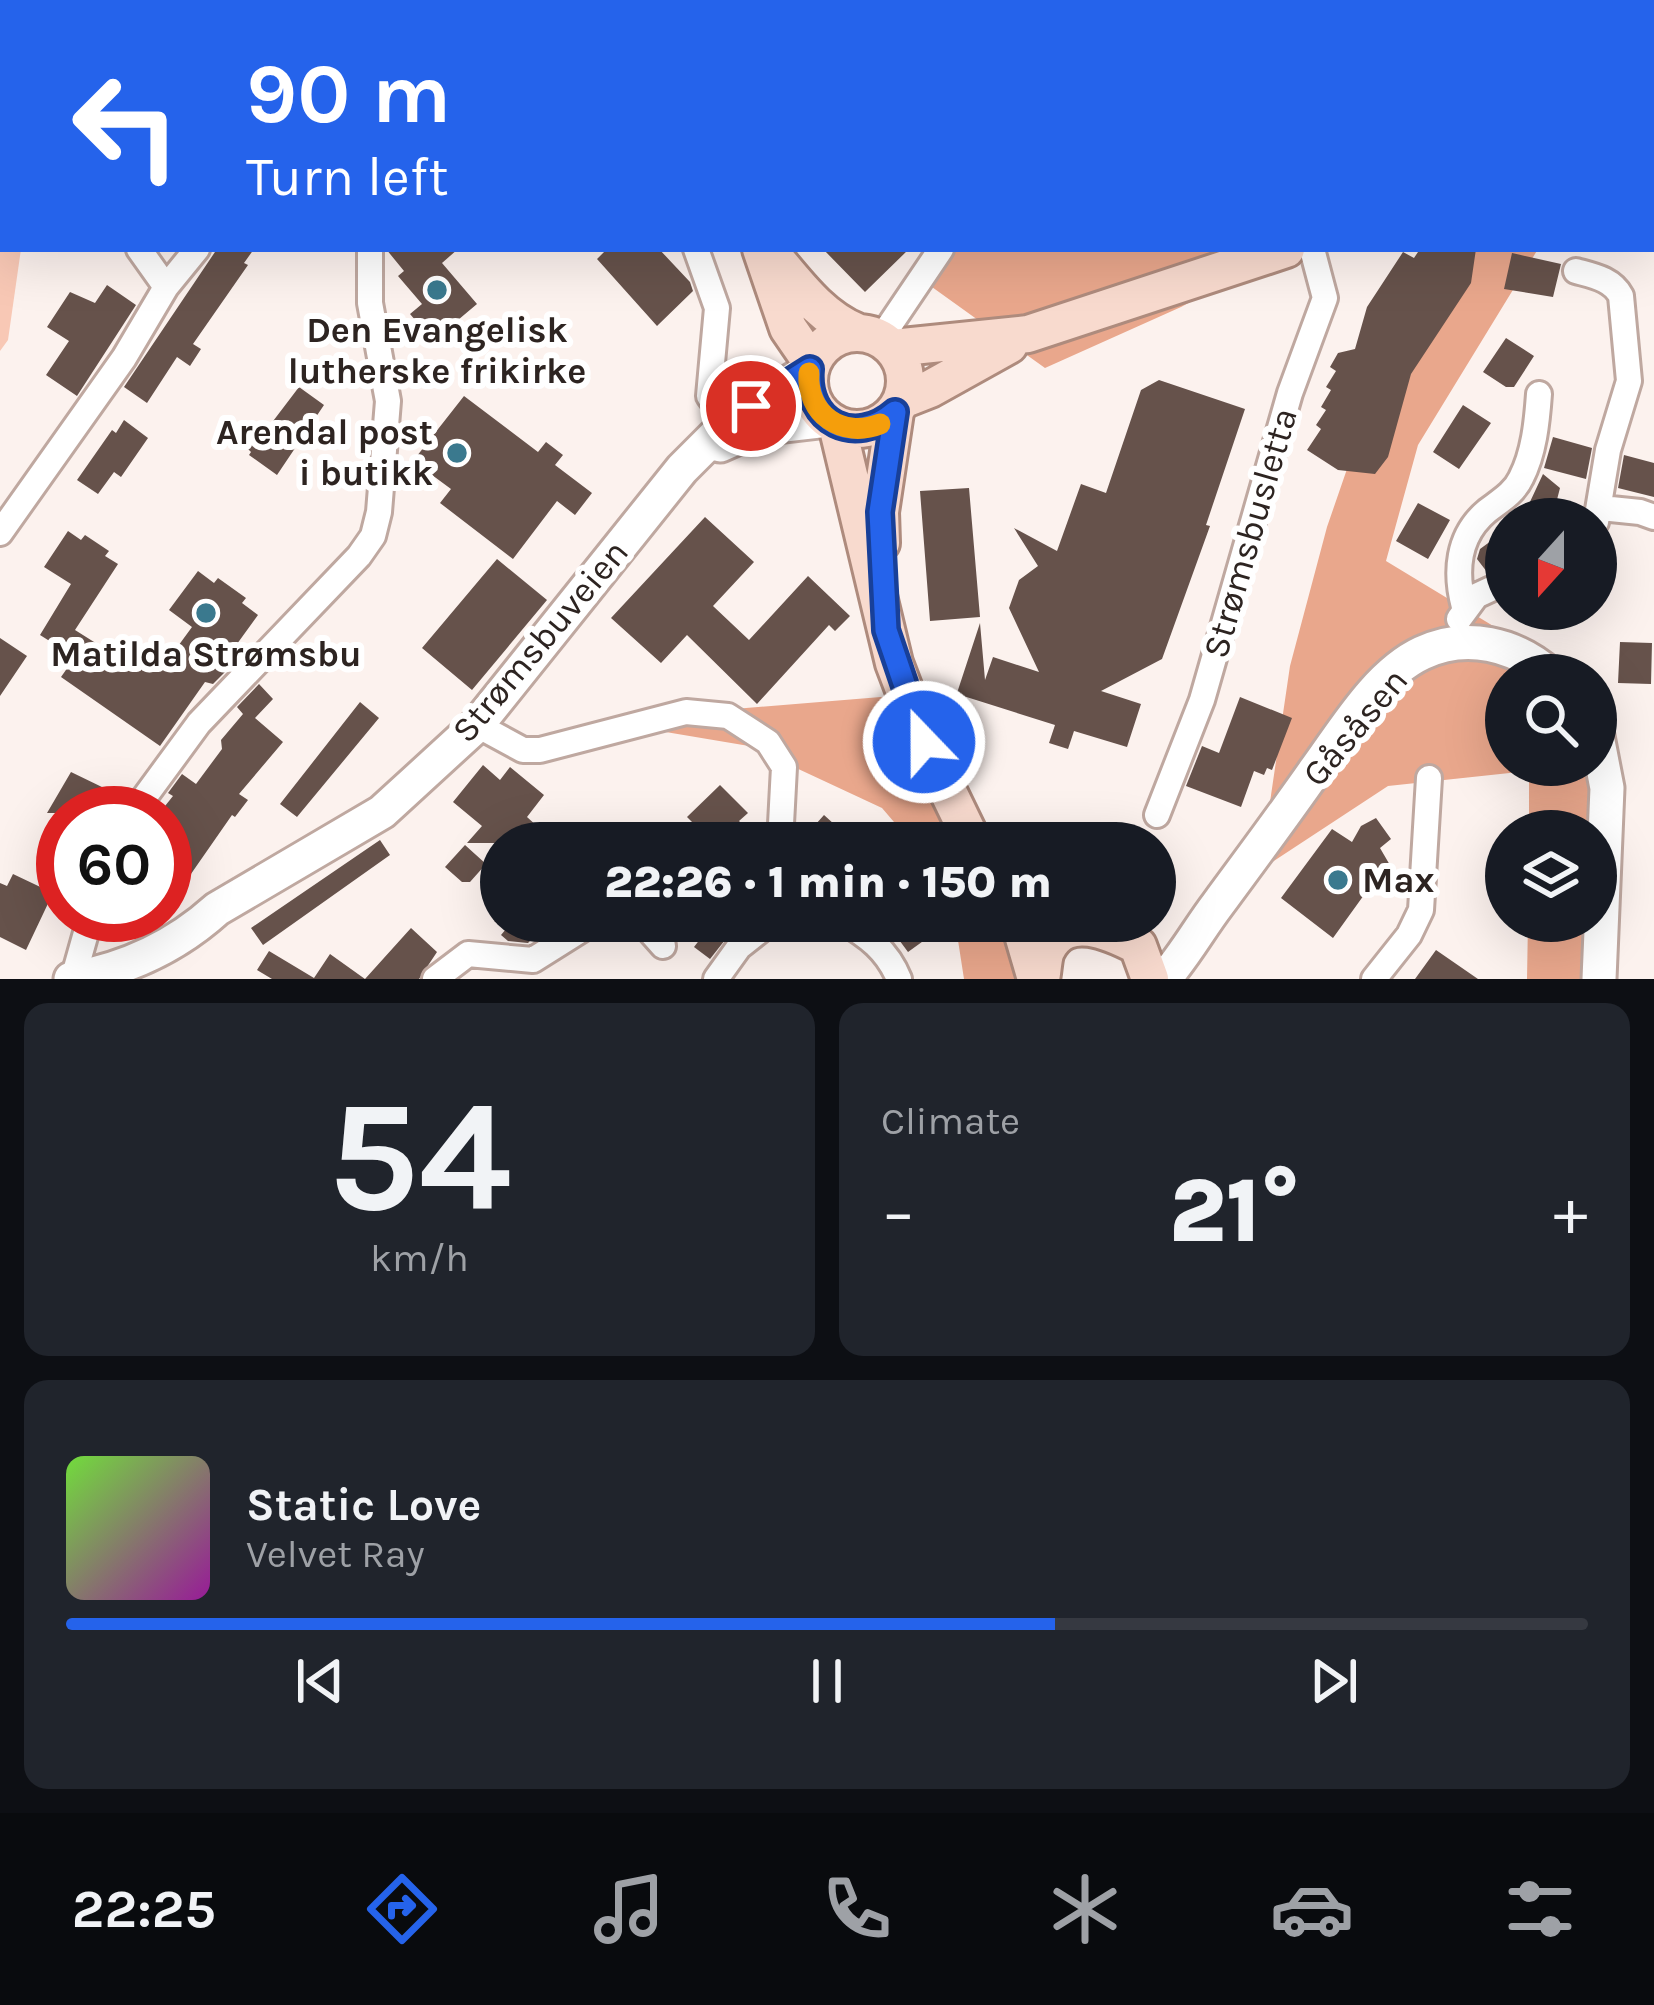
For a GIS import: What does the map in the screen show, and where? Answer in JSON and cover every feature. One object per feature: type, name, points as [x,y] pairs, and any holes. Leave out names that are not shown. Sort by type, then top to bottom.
[{"type":"main road","points":[[765,252],[788,328],[811,366],[811,397],[833,423],[909,706],[964,822]]},
{"type":"main road","points":[[767,252],[838,324],[877,339],[905,373],[880,512],[886,630]]},
{"type":"main road","points":[[833,423],[868,428],[1028,334],[1277,252]]},
{"type":"main road","points":[[811,366],[829,340],[1028,334]]},
{"type":"main road","points":[[957,808],[968,822]]},
{"type":"main road","points":[[1026,942],[1038,979]]},
{"type":"main road","points":[[1038,979],[1053,942]]},
{"type":"main road","points":[[1118,942],[1144,962]]},
{"type":"street","points":[[142,252],[166,287]]},
{"type":"street","points":[[0,533],[195,252]]},
{"type":"street","points":[[153,786],[199,723],[374,536],[388,401],[370,303],[370,252]]},
{"type":"street","points":[[697,252],[717,308],[709,396],[734,429]]},
{"type":"street","points":[[877,339],[939,252]]},
{"type":"street","name":"Strømsbusletta","points":[[1157,815],[1202,700],[1290,393],[1324,298],[1313,252]]},
{"type":"street","points":[[1576,271],[1616,287],[1624,319],[1629,381],[1608,450],[1601,498]]},
{"type":"street","name":"Strømsbuveien","points":[[86,978],[150,968],[217,909],[382,812],[477,725],[686,464],[811,366]]},
{"type":"street","points":[[1520,654],[1511,648],[1471,642],[1452,644],[1464,607],[1458,565],[1465,543],[1476,523],[1522,478],[1536,427],[1539,394]]},
{"type":"street","name":"Strømsbuveien","points":[[734,429],[833,423]]},
{"type":"street","points":[[1617,514],[1640,512],[1654,517]]},
{"type":"street","points":[[1464,607],[1485,592]]},
{"type":"street","name":"Gåsåsen","points":[[1164,979],[1368,702],[1408,661],[1452,644]]},
{"type":"street","points":[[477,725],[523,750],[540,750],[686,712],[728,716],[768,742],[784,767],[782,822]]},
{"type":"street","points":[[1374,979],[1421,910],[1429,778]]},
{"type":"street","points":[[1599,979],[1607,786]]},
{"type":"street","name":"Gåsåsen","points":[[1144,962],[1209,915]]},
{"type":"street","points":[[86,978],[89,942]]},
{"type":"street","points":[[436,979],[468,954],[533,960],[562,942]]},
{"type":"street","points":[[659,942],[663,946]]},
{"type":"street","points":[[716,979],[744,942]]},
{"type":"street","points":[[874,942],[891,961],[898,979]]},
{"type":"shaded area","points":[[0,252],[21,252],[8,340],[0,351]]},
{"type":"shaded area","points":[[947,252],[1283,252],[1181,307],[1045,368],[925,282]]},
{"type":"shaded area","points":[[1439,252],[1536,252],[1418,445],[1386,561],[1485,621],[1485,630],[1500,630],[1513,638],[1529,654],[1485,654],[1485,776],[1388,786],[1260,870],[1290,666],[1327,527],[1376,385]]},
{"type":"shaded area","points":[[893,696],[958,822],[894,822],[882,808],[749,746],[636,727],[710,711]]},
{"type":"shaded area","points":[[1529,786],[1614,786],[1623,837],[1617,922],[1617,810],[1529,810]]},
{"type":"shaded area","points":[[958,942],[1005,942],[1015,979],[964,979]]},
{"type":"shaded area","points":[[1528,942],[1616,942],[1613,979],[1527,979]]},
{"type":"building","points":[[215,252],[252,252],[244,263],[248,265],[193,344],[201,349],[190,366],[177,357],[147,403],[124,387]]},
{"type":"building","name":"Den Evangelisk lutherske frikirke","points":[[388,252],[455,252],[442,263],[477,304],[433,341],[410,314],[422,304],[398,276],[404,271]]},
{"type":"building","points":[[604,252],[662,252],[693,291],[657,326],[597,259]]},
{"type":"building","points":[[826,252],[906,252],[865,292]]},
{"type":"building","points":[[1403,252],[1414,258],[1418,252],[1476,252],[1471,283],[1411,374],[1388,457],[1375,474],[1338,470],[1307,450],[1321,429],[1316,425],[1326,410],[1321,407],[1331,390],[1326,387],[1336,371],[1330,367],[1338,353],[1355,349],[1367,307]]},
{"type":"building","points":[[1512,253],[1561,264],[1553,297],[1504,289]]},
{"type":"building","points":[[107,285],[136,305],[77,396],[46,375],[69,341],[47,327],[70,292],[95,303]]},
{"type":"building","points":[[1506,338],[1534,356],[1514,387],[1483,372]]},
{"type":"building","points":[[1159,380],[1245,409],[1206,525],[1210,526],[1162,659],[1101,691],[1141,704],[1127,747],[1074,731],[1068,749],[1049,743],[1055,725],[957,694],[980,623],[985,680],[993,657],[1039,672],[1009,608],[1019,580],[1038,566],[1014,528],[1057,551],[1081,484],[1106,493],[1141,390]]},
{"type":"building","points":[[299,387],[324,405],[277,475],[249,455],[247,448]]},
{"type":"building","points":[[464,396],[538,452],[546,442],[563,455],[555,465],[592,493],[575,515],[557,501],[513,559],[440,503],[451,489],[413,461]]},
{"type":"building","points":[[1463,405],[1491,423],[1459,469],[1433,452]]},
{"type":"building","points":[[124,420],[148,438],[121,477],[114,472],[98,494],[77,480]]},
{"type":"building","points":[[1553,437],[1592,448],[1586,479],[1544,468]]},
{"type":"building","points":[[1624,455],[1654,463],[1654,497],[1618,488]]},
{"type":"building","points":[[1543,474],[1560,488],[1557,498],[1532,498]]},
{"type":"building","points":[[969,488],[980,617],[930,621],[920,491]]},
{"type":"building","points":[[1418,503],[1450,520],[1428,559],[1396,541]]},
{"type":"building","points":[[705,517],[754,562],[713,606],[749,640],[808,576],[850,616],[835,631],[829,625],[757,704],[687,635],[661,663],[611,618]]},
{"type":"building","points":[[68,531],[81,540],[85,535],[109,551],[105,556],[118,564],[75,630],[121,659],[128,647],[162,668],[192,627],[169,610],[198,571],[214,583],[218,578],[246,598],[242,603],[258,615],[229,655],[236,661],[213,684],[205,682],[160,746],[61,677],[75,657],[40,635],[71,584],[44,567]]},
{"type":"building","points":[[1485,545],[1485,569],[1477,559]]},
{"type":"building","points":[[497,559],[547,600],[472,690],[422,648]]},
{"type":"building","points":[[0,638],[27,656],[0,696]]},
{"type":"building","points":[[1620,642],[1652,643],[1651,684],[1618,683]]},
{"type":"building","points":[[259,684],[273,699],[255,718],[283,742],[239,794],[248,800],[192,872],[192,786],[173,786],[182,774],[196,784],[222,749],[221,740],[243,714],[237,707]]},
{"type":"building","points":[[1240,697],[1292,718],[1272,770],[1267,768],[1264,775],[1254,771],[1241,807],[1186,786],[1202,746],[1219,753]]},
{"type":"building","points":[[360,702],[379,718],[297,817],[280,804]]},
{"type":"building","points":[[483,765],[500,780],[510,767],[544,795],[527,817],[532,822],[480,824],[453,802]]},
{"type":"building","points":[[71,772],[100,786],[63,786]]},
{"type":"building","points":[[720,785],[748,813],[740,822],[692,822],[687,817]]},
{"type":"building","name":"Max","points":[[1376,818],[1391,839],[1380,848],[1394,872],[1369,888],[1333,938],[1281,898],[1332,829],[1352,842],[1361,826]]},
{"type":"building","points":[[480,828],[480,843],[467,843]]},
{"type":"building","points":[[380,840],[390,855],[263,945],[251,928]]},
{"type":"building","points":[[465,845],[480,859],[480,871],[470,882],[462,882],[445,867]]},
{"type":"building","points":[[13,874],[36,885],[36,929],[26,950],[0,937],[0,883],[7,886]]},
{"type":"building","points":[[411,928],[437,952],[419,979],[365,979]]},
{"type":"building","points":[[698,942],[723,942],[710,959],[694,947]]},
{"type":"building","points":[[901,942],[922,942],[908,952]]},
{"type":"building","points":[[1436,950],[1478,979],[1415,979]]},
{"type":"building","points":[[269,951],[314,978],[330,954],[365,979],[272,979],[257,970]]},
{"type":"slow traffic","points":[[809,373],[811,397],[828,420],[853,429],[880,424]]},
{"type":"place","name":"Den Evangelisk lutherske frikirke","points":[[437,290]]},
{"type":"place","name":"Arendal post i butikk","points":[[457,453]]},
{"type":"place","name":"Matilda Strømsbu","points":[[206,613]]},
{"type":"place","name":"Max","points":[[1338,880]]},
{"type":"route","points":[[751,406],[810,369],[811,397],[818,410],[837,425],[868,428],[895,412],[880,512],[886,630],[924,742]]}]
